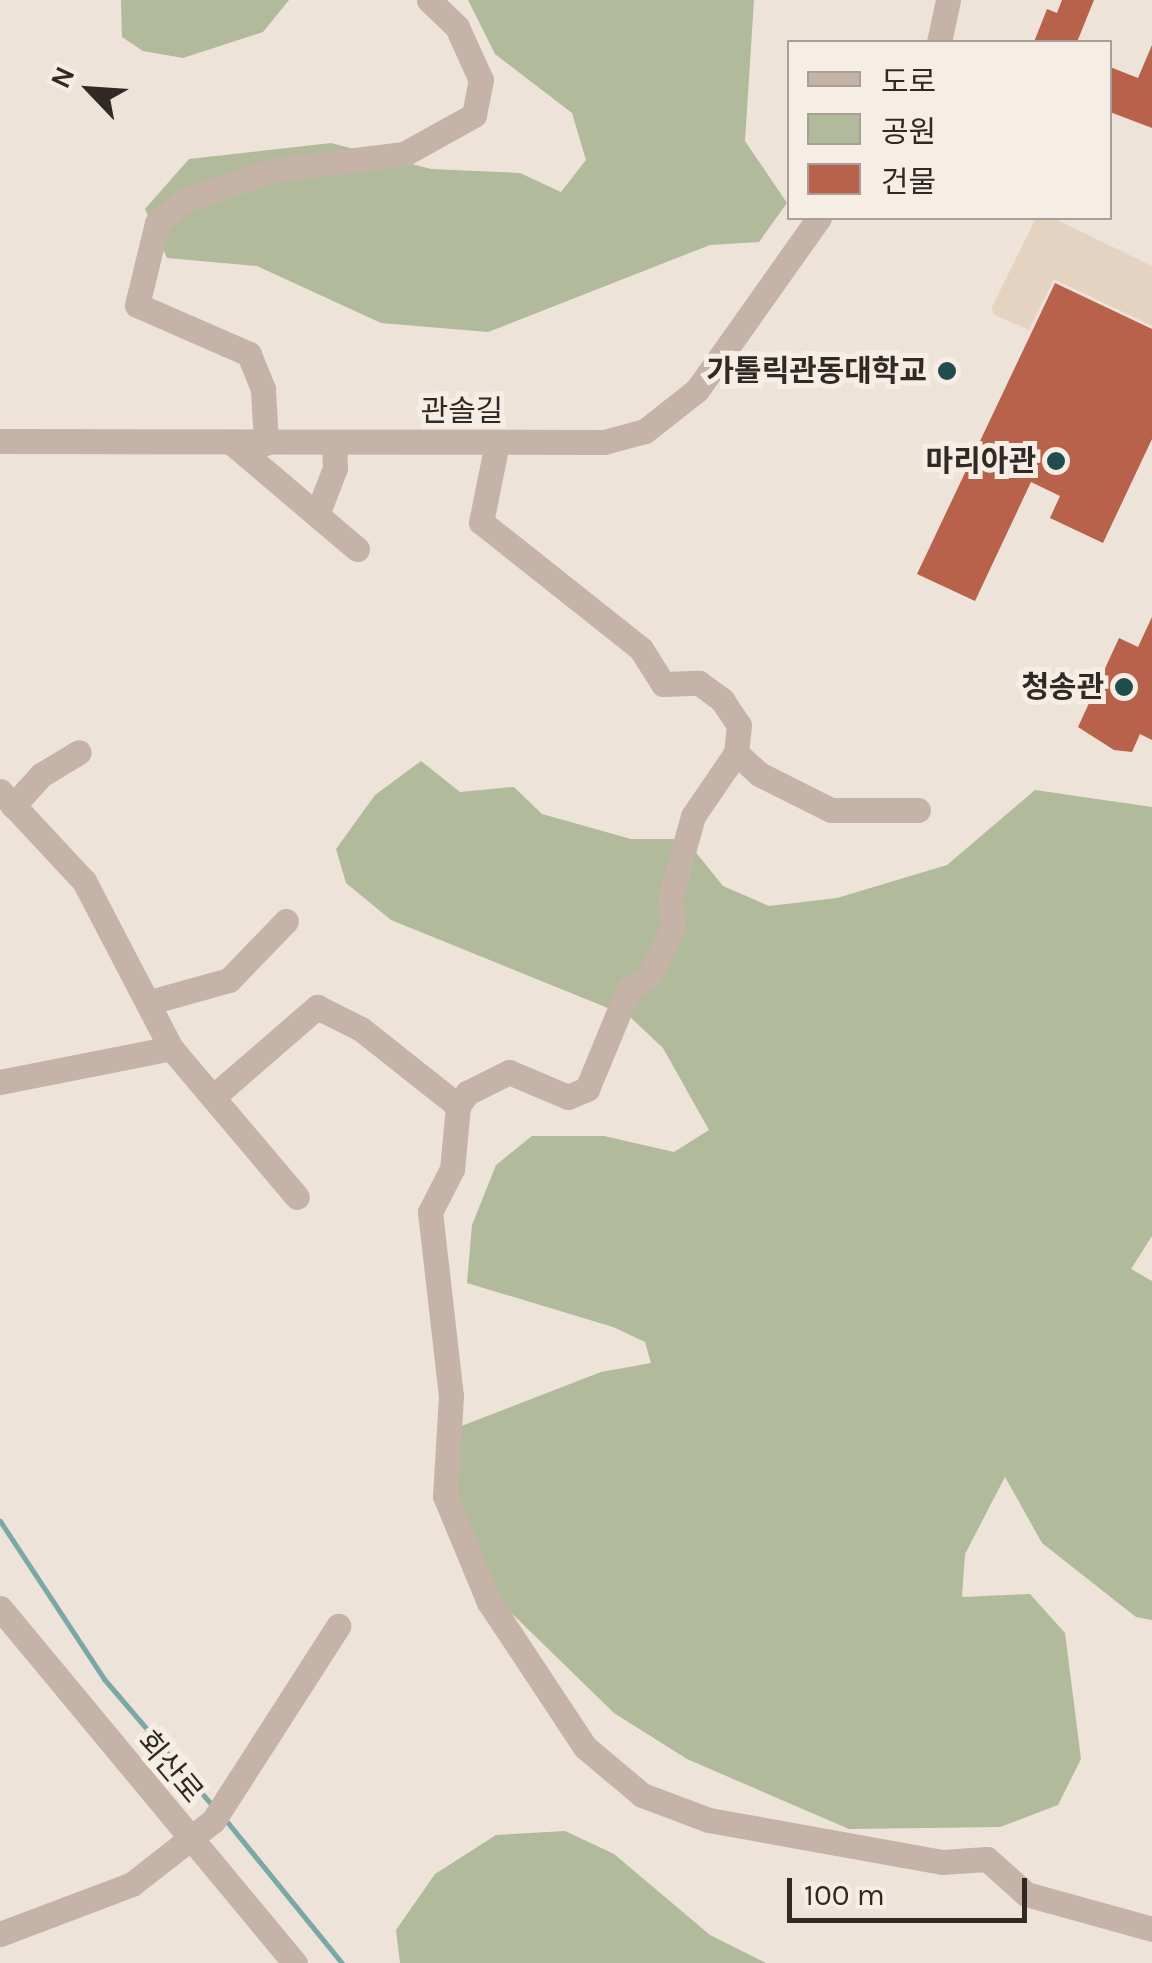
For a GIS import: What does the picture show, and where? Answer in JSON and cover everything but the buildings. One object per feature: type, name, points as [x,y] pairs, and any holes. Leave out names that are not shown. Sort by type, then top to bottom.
[{"type":"street","points":[[266,442],[263,389],[248,354],[137,305],[156,223],[185,200],[272,170],[404,154],[474,115],[481,80],[457,27],[429,0]]},
{"type":"street","points":[[939,40],[948,0]]},
{"type":"street","name":"관솔길","points":[[0,441],[604,442],[673,413],[721,360],[818,220]]},
{"type":"street","points":[[232,443],[357,549]]},
{"type":"street","points":[[497,443],[481,522],[641,649],[663,684],[700,683],[722,700],[739,725],[736,754],[692,816],[670,898],[674,928],[650,975],[628,990],[587,1089],[568,1098],[509,1072],[467,1092],[458,1106],[452,1169],[430,1212],[451,1396],[445,1496],[489,1602],[585,1748],[642,1794],[709,1820],[942,1862],[987,1859],[1026,1894],[1152,1929]]},
{"type":"street","points":[[318,512],[334,468],[334,444]]},
{"type":"street","points":[[79,752],[6,799],[84,881],[171,1048],[297,1196]]},
{"type":"street","points":[[736,754],[759,774],[831,810],[918,810]]},
{"type":"street","points":[[150,1002],[229,980],[286,921]]},
{"type":"street","points":[[213,1097],[317,1007],[362,1030],[458,1106]]},
{"type":"street","points":[[0,1082],[171,1048]]},
{"type":"street","name":"회산로","points":[[0,1608],[295,1963]]},
{"type":"street","points":[[0,1934],[132,1884],[220,1813],[338,1626]]},
{"type":"green space","points":[[121,0],[289,0],[263,32],[183,58],[143,51],[122,37]]},
{"type":"green space","points":[[468,0],[754,0],[745,141],[787,203],[759,242],[710,245],[488,332],[381,323],[257,266],[167,258],[145,209],[189,159],[331,143],[431,169],[520,173],[561,192],[586,160],[572,113],[495,54]]},
{"type":"green space","points":[[421,761],[460,792],[514,787],[542,814],[631,839],[685,839],[723,886],[769,906],[837,898],[947,865],[1035,790],[1152,807],[1152,1236],[1131,1269],[1152,1281],[1152,1620],[1136,1617],[1042,1543],[1005,1477],[965,1554],[962,1597],[1030,1594],[1065,1633],[1081,1759],[1058,1805],[1000,1827],[849,1829],[687,1759],[614,1713],[498,1600],[468,1546],[451,1475],[459,1427],[601,1372],[651,1363],[645,1342],[613,1327],[467,1283],[472,1225],[496,1165],[532,1136],[604,1136],[674,1152],[709,1130],[663,1048],[630,1017],[391,920],[346,883],[336,849],[375,795]]},
{"type":"green space","points":[[565,1831],[614,1854],[710,1935],[766,1963],[400,1963],[396,1930],[435,1874],[496,1835]]},
{"type":"shaded area","points":[[1035,220],[1057,220],[1152,266],[1152,326],[1054,279],[1029,330],[995,315],[991,309]]},
{"type":"waterway","points":[[0,1521],[104,1679],[213,1806]]},
{"type":"waterway","points":[[224,1818],[342,1963]]},
{"type":"place","name":"가톨릭관동대학교","points":[[947,371]]},
{"type":"place","name":"마리아관","points":[[1056,461]]},
{"type":"place","name":"청송관","points":[[1124,687]]}]
